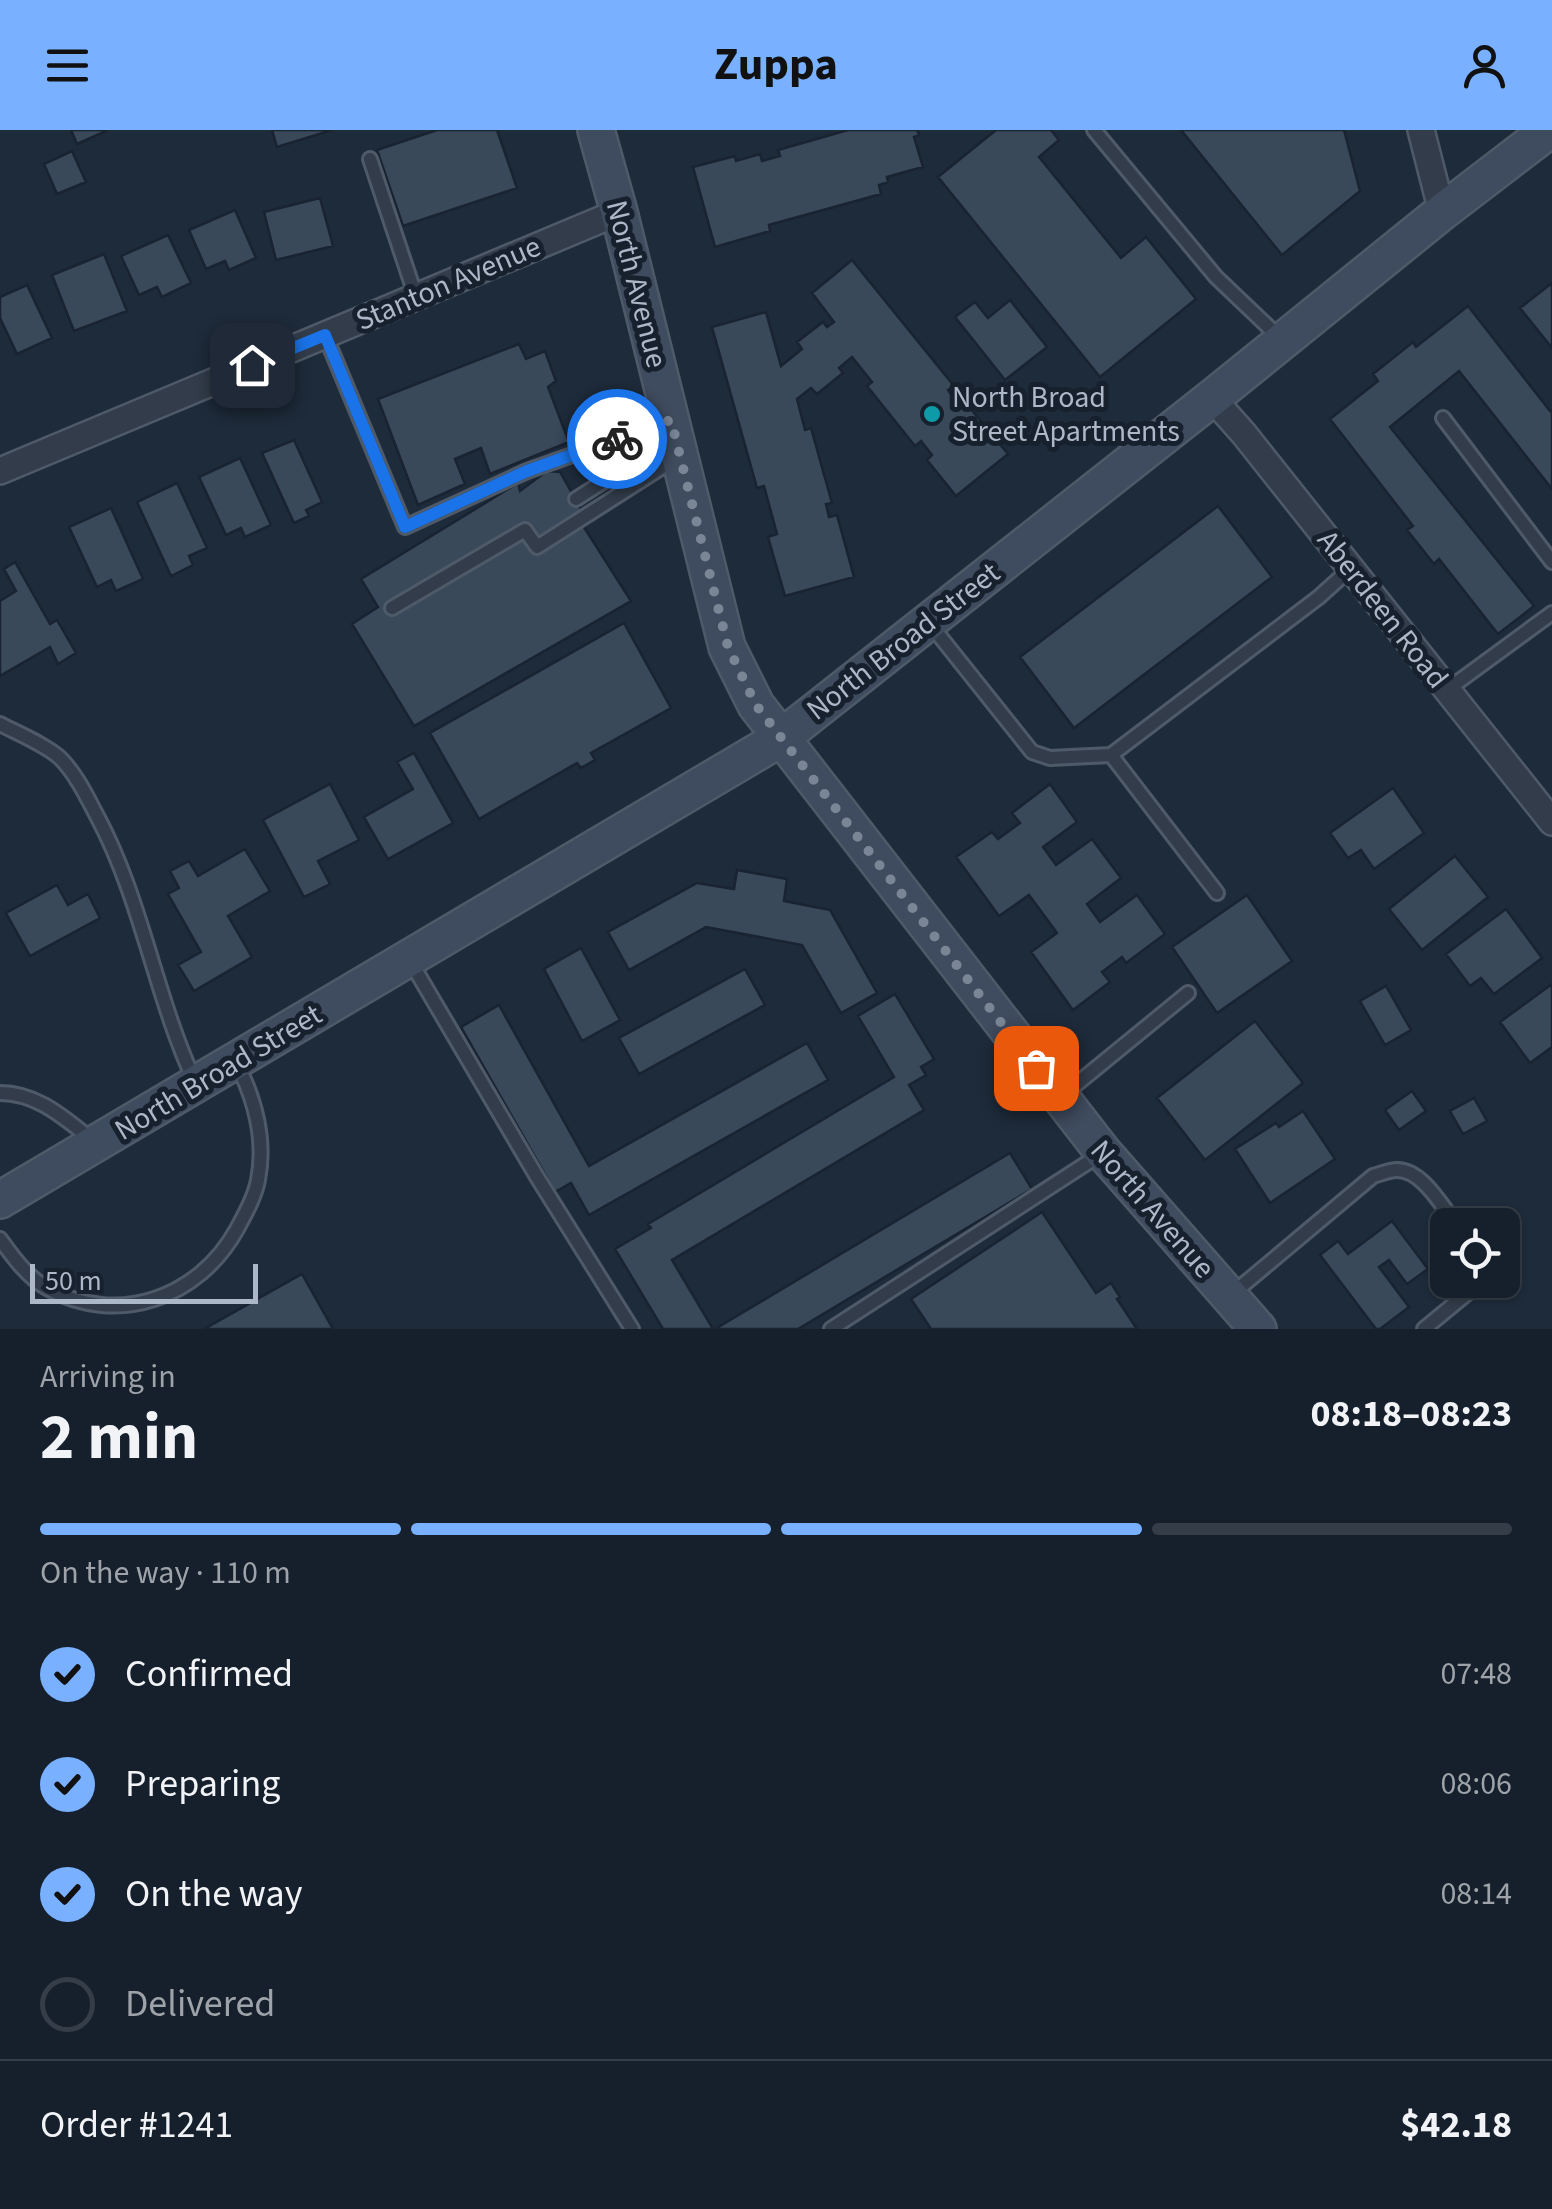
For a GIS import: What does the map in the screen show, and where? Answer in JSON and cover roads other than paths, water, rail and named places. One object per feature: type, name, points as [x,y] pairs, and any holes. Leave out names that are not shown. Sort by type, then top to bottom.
[{"type":"main road","name":"North Avenue","points":[[596,130],[728,647],[756,705],[1103,1152],[1258,1329]]},
{"type":"main road","name":"North Broad Street","points":[[0,1200],[781,738],[1549,130]]},
{"type":"street","points":[[1420,130],[1442,212]]},
{"type":"street","name":"Stanton Avenue","points":[[0,471],[620,212]]},
{"type":"street","name":"Aberdeen Road","points":[[1212,398],[1552,822]]},
{"type":"lane","points":[[1094,130],[1216,277],[1282,340]]},
{"type":"lane","points":[[370,159],[416,297]]},
{"type":"lane","points":[[325,335],[405,527],[527,471],[675,437]]},
{"type":"lane","points":[[1443,418],[1552,562]]},
{"type":"lane","points":[[576,498],[675,437]]},
{"type":"lane","points":[[392,608],[525,530],[537,547],[675,437]]},
{"type":"lane","points":[[928,622],[1032,752],[1050,758],[1110,755],[1350,569]]},
{"type":"lane","points":[[1447,690],[1552,613]]},
{"type":"lane","points":[[0,724],[59,757],[84,791],[128,881],[163,1001],[197,1085]]},
{"type":"lane","points":[[1110,755],[1217,892]]},
{"type":"lane","points":[[410,959],[536,1177],[632,1329]]},
{"type":"lane","points":[[1060,1097],[1188,993]]},
{"type":"lane","points":[[0,1239],[16,1262],[45,1287],[86,1304],[140,1304],[170,1294],[196,1278],[226,1249],[258,1184],[261,1151],[256,1115],[250,1090],[236,1062]]},
{"type":"lane","points":[[0,1093],[16,1093],[44,1103],[97,1144]]},
{"type":"lane","points":[[830,1329],[1103,1152]]},
{"type":"lane","points":[[1229,1296],[1373,1176],[1393,1170],[1409,1171],[1443,1208]]},
{"type":"lane","points":[[1424,1329],[1463,1298]]},
{"type":"place","name":"North Broad Street Apartments","points":[[932,414]]}]
